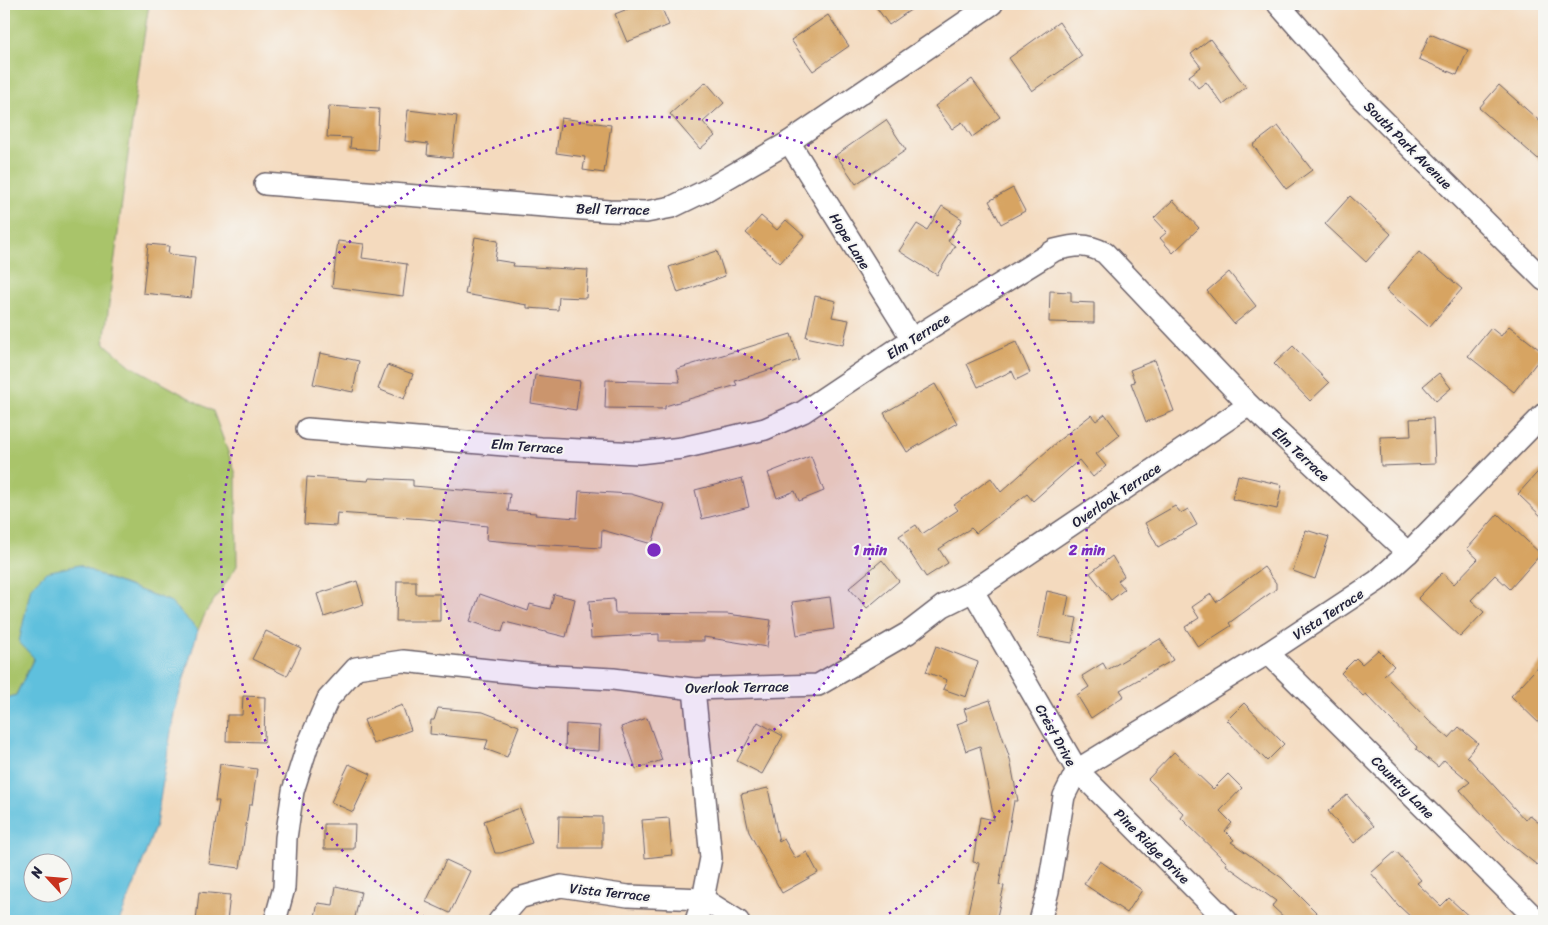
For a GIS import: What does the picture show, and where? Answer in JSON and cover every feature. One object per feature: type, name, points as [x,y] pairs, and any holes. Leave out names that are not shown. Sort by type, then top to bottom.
[{"type":"street","name":"Bell Terrace","points":[[266,184],[609,211],[646,212],[672,207],[705,191],[789,142],[967,10],[992,4]]},
{"type":"street","name":"South Park Avenue","points":[[1278,4],[1358,95],[1544,280]]},
{"type":"street","name":"Hope Lane","points":[[789,142],[912,339]]},
{"type":"street","name":"Elm Terrace","points":[[307,429],[541,448],[629,453],[682,448],[765,429],[803,412],[912,339],[1055,250],[1073,246],[1092,246],[1105,253],[1249,405],[1408,553]]},
{"type":"street","name":"Overlook Terrace","points":[[275,921],[284,888],[286,838],[293,791],[304,756],[328,699],[356,668],[403,661],[536,675],[613,679],[694,689],[818,685],[908,633],[943,606],[973,591],[1249,405]]},
{"type":"street","name":"Vista Terrace","points":[[1077,770],[1268,653],[1377,582],[1408,553],[1544,414]]},
{"type":"street","name":"Crest Drive","points":[[973,591],[1077,770],[1064,796],[1048,891],[1040,921]]},
{"type":"street","name":"Country Lane","points":[[1268,653],[1538,921]]},
{"type":"street","points":[[694,689],[711,858],[696,921]]},
{"type":"street","name":"Pine Ridge Drive","points":[[1077,770],[1227,921]]},
{"type":"street","name":"Vista Terrace","points":[[499,921],[519,898],[561,886],[628,896],[702,899]]},
{"type":"street","points":[[702,899],[738,921]]},
{"type":"green space","points":[[4,4],[149,4],[104,343],[131,366],[213,411],[236,474],[237,566],[206,612],[198,630],[169,601],[104,577],[79,565],[16,695],[4,699]]},
{"type":"water","points":[[79,565],[104,577],[169,601],[198,630],[174,713],[156,824],[119,921],[4,921],[4,699],[16,695],[34,658],[19,642],[31,587],[46,572]]},
{"type":"building","points":[[640,4],[660,4],[669,25],[627,42],[615,14]]},
{"type":"building","points":[[874,4],[919,4],[889,25]]},
{"type":"building","points":[[828,15],[849,46],[813,71],[791,40]]},
{"type":"building","points":[[1059,22],[1082,56],[1032,91],[1009,58]]},
{"type":"building","points":[[1430,34],[1468,50],[1457,75],[1419,59]]},
{"type":"building","points":[[1210,39],[1246,87],[1223,105],[1206,82],[1198,88],[1189,76],[1201,67],[1191,54]]},
{"type":"building","points":[[972,79],[1000,117],[972,137],[962,122],[952,129],[935,106]]},
{"type":"building","points":[[706,82],[724,103],[703,122],[715,136],[700,149],[670,114]]},
{"type":"building","points":[[1499,85],[1544,125],[1544,164],[1479,108]]},
{"type":"building","points":[[329,106],[379,109],[377,150],[350,148],[351,138],[327,137]]},
{"type":"building","points":[[408,110],[457,116],[452,158],[427,155],[428,144],[405,141]]},
{"type":"building","points":[[561,118],[611,125],[604,173],[583,170],[585,157],[556,153]]},
{"type":"building","points":[[886,120],[906,150],[856,184],[836,155]]},
{"type":"building","points":[[1278,126],[1312,170],[1286,189],[1253,145]]},
{"type":"building","points":[[1013,188],[1025,211],[1001,224],[989,201]]},
{"type":"building","points":[[1350,196],[1391,234],[1366,262],[1325,224]]},
{"type":"building","points":[[1173,200],[1199,228],[1173,253],[1160,238],[1167,232],[1154,218]]},
{"type":"building","points":[[942,206],[962,219],[948,241],[955,246],[937,275],[899,251],[917,224],[927,230]]},
{"type":"building","points":[[761,216],[777,230],[786,220],[804,236],[780,263],[746,233]]},
{"type":"building","points":[[475,237],[498,241],[495,260],[514,263],[513,266],[588,270],[586,298],[559,297],[558,310],[527,308],[527,305],[465,294]]},
{"type":"building","points":[[338,241],[364,244],[362,258],[407,264],[403,296],[332,287]]},
{"type":"building","points":[[148,244],[169,246],[168,254],[195,257],[191,298],[143,293]]},
{"type":"building","points":[[717,251],[725,276],[678,293],[669,267]]},
{"type":"building","points":[[1419,252],[1462,289],[1429,327],[1386,290]]},
{"type":"building","points":[[1229,272],[1256,306],[1234,324],[1207,291]]},
{"type":"building","points":[[1050,291],[1071,292],[1071,302],[1094,303],[1094,323],[1049,322]]},
{"type":"building","points":[[815,296],[836,301],[832,317],[849,320],[843,345],[806,337]]},
{"type":"building","points":[[1509,326],[1544,353],[1514,392],[1468,356],[1491,328],[1501,336]]},
{"type":"building","points":[[791,334],[799,360],[735,381],[737,385],[665,406],[665,409],[605,408],[606,380],[680,382],[677,369]]},
{"type":"building","points":[[1016,342],[1030,373],[1016,380],[1012,371],[978,387],[967,364]]},
{"type":"building","points":[[1293,346],[1329,383],[1310,401],[1274,364]]},
{"type":"building","points":[[320,353],[359,361],[353,392],[313,384]]},
{"type":"building","points":[[1155,360],[1174,411],[1146,422],[1131,383],[1135,382],[1130,370]]},
{"type":"building","points":[[387,365],[413,374],[404,399],[378,389]]},
{"type":"building","points":[[1439,373],[1451,388],[1436,401],[1423,386]]},
{"type":"building","points":[[535,375],[580,381],[576,410],[531,403]]},
{"type":"building","points":[[935,384],[957,423],[907,452],[884,413]]},
{"type":"building","points":[[1105,414],[1120,435],[1096,454],[1106,466],[1093,477],[1079,460],[1033,501],[1027,494],[976,533],[971,528],[939,549],[948,563],[926,577],[899,536],[916,525],[922,534],[958,510],[954,505],[991,478],[1001,492],[1058,441],[1091,415],[1096,421]]},
{"type":"building","points":[[1433,418],[1435,464],[1381,466],[1380,437],[1411,436],[1410,419]]},
{"type":"building","points":[[811,456],[824,491],[799,501],[795,491],[777,498],[768,473]]},
{"type":"building","points":[[1544,465],[1544,519],[1518,494]]},
{"type":"building","points":[[1238,475],[1282,485],[1277,509],[1232,499]]},
{"type":"building","points":[[307,477],[368,481],[369,478],[413,480],[413,486],[510,494],[508,511],[536,513],[535,515],[577,518],[579,491],[631,494],[664,504],[652,544],[602,530],[601,548],[533,544],[486,540],[487,526],[425,519],[337,513],[336,526],[304,524]]},
{"type":"building","points":[[742,478],[749,507],[702,519],[695,490]]},
{"type":"building","points":[[1175,506],[1181,513],[1188,509],[1197,525],[1158,547],[1145,523]]},
{"type":"building","points":[[1498,514],[1541,554],[1510,589],[1495,575],[1471,600],[1484,612],[1460,637],[1418,598],[1442,573],[1454,584],[1478,559],[1467,549]]},
{"type":"building","points":[[1306,530],[1329,537],[1315,579],[1293,571]]},
{"type":"building","points":[[1112,556],[1124,576],[1118,581],[1125,589],[1111,600],[1090,573]]},
{"type":"building","points":[[882,560],[899,581],[867,608],[849,588]]},
{"type":"building","points":[[1264,567],[1276,583],[1276,589],[1229,623],[1231,626],[1198,647],[1185,627],[1199,618],[1192,607],[1211,594],[1216,602]]},
{"type":"building","points":[[357,581],[364,604],[324,617],[317,594]]},
{"type":"building","points":[[397,581],[416,581],[416,594],[440,594],[440,621],[396,621]]},
{"type":"building","points":[[1047,591],[1069,596],[1065,616],[1077,618],[1072,643],[1038,637]]},
{"type":"building","points":[[480,594],[528,611],[530,604],[550,609],[554,594],[575,599],[566,637],[505,622],[502,632],[470,621]]},
{"type":"building","points":[[830,597],[834,629],[797,635],[792,602]]},
{"type":"building","points":[[614,599],[615,613],[727,614],[771,620],[767,647],[704,637],[704,641],[659,641],[659,634],[591,638],[589,601]]},
{"type":"building","points":[[266,631],[301,648],[287,676],[252,659]]},
{"type":"building","points":[[1160,639],[1173,660],[1120,690],[1124,696],[1091,718],[1077,695],[1089,687],[1082,676],[1103,663],[1107,670]]},
{"type":"building","points":[[936,646],[978,662],[966,697],[943,689],[947,680],[926,672]]},
{"type":"building","points":[[1378,650],[1394,666],[1384,675],[1429,721],[1449,738],[1459,727],[1478,743],[1467,756],[1525,820],[1529,815],[1544,827],[1544,857],[1537,865],[1507,841],[1460,790],[1470,782],[1444,760],[1438,767],[1416,749],[1417,747],[1366,694],[1363,696],[1341,673],[1356,658],[1362,664]]},
{"type":"building","points":[[1544,660],[1544,728],[1511,696]]},
{"type":"building","points":[[243,696],[265,697],[264,742],[226,741],[227,715],[242,715]]},
{"type":"building","points":[[990,700],[1010,759],[1018,801],[1014,801],[999,885],[1004,886],[996,921],[966,921],[979,863],[973,862],[980,817],[994,820],[980,746],[966,751],[957,724],[968,720],[964,709]]},
{"type":"building","points":[[1244,703],[1284,744],[1267,761],[1227,720]]},
{"type":"building","points":[[402,705],[411,730],[373,744],[364,720]]},
{"type":"building","points":[[438,708],[483,712],[519,726],[507,757],[485,749],[488,740],[430,734],[431,720],[434,720]]},
{"type":"building","points":[[647,718],[662,760],[636,769],[621,727]]},
{"type":"building","points":[[758,722],[783,736],[762,774],[737,761]]},
{"type":"building","points":[[566,724],[600,726],[599,751],[565,749]]},
{"type":"building","points":[[1174,752],[1213,789],[1228,774],[1242,788],[1220,811],[1232,823],[1225,831],[1234,840],[1231,842],[1282,878],[1325,921],[1288,921],[1272,906],[1276,901],[1226,865],[1227,863],[1181,818],[1184,814],[1148,779]]},
{"type":"building","points":[[220,764],[257,769],[252,805],[249,805],[240,868],[209,864],[219,801],[215,801]]},
{"type":"building","points":[[349,764],[371,774],[353,812],[331,802]]},
{"type":"building","points":[[768,788],[779,842],[784,839],[795,858],[807,852],[818,873],[782,893],[749,832],[741,794]]},
{"type":"building","points":[[1347,795],[1374,826],[1354,843],[1328,811]]},
{"type":"building","points":[[520,808],[532,843],[501,853],[495,853],[484,821]]},
{"type":"building","points":[[559,816],[602,817],[602,848],[558,848]]},
{"type":"building","points":[[669,818],[672,855],[645,858],[642,820]]},
{"type":"building","points":[[324,824],[355,824],[354,849],[324,849]]},
{"type":"building","points":[[1396,851],[1421,880],[1417,883],[1441,906],[1449,898],[1474,921],[1415,921],[1398,905],[1371,873]]},
{"type":"building","points":[[446,860],[470,871],[450,913],[426,902]]},
{"type":"building","points":[[1100,861],[1142,890],[1127,913],[1084,884]]},
{"type":"building","points":[[336,886],[361,892],[354,921],[314,921],[318,903],[333,905]]},
{"type":"building","points":[[199,892],[230,895],[227,921],[196,921]]}]
